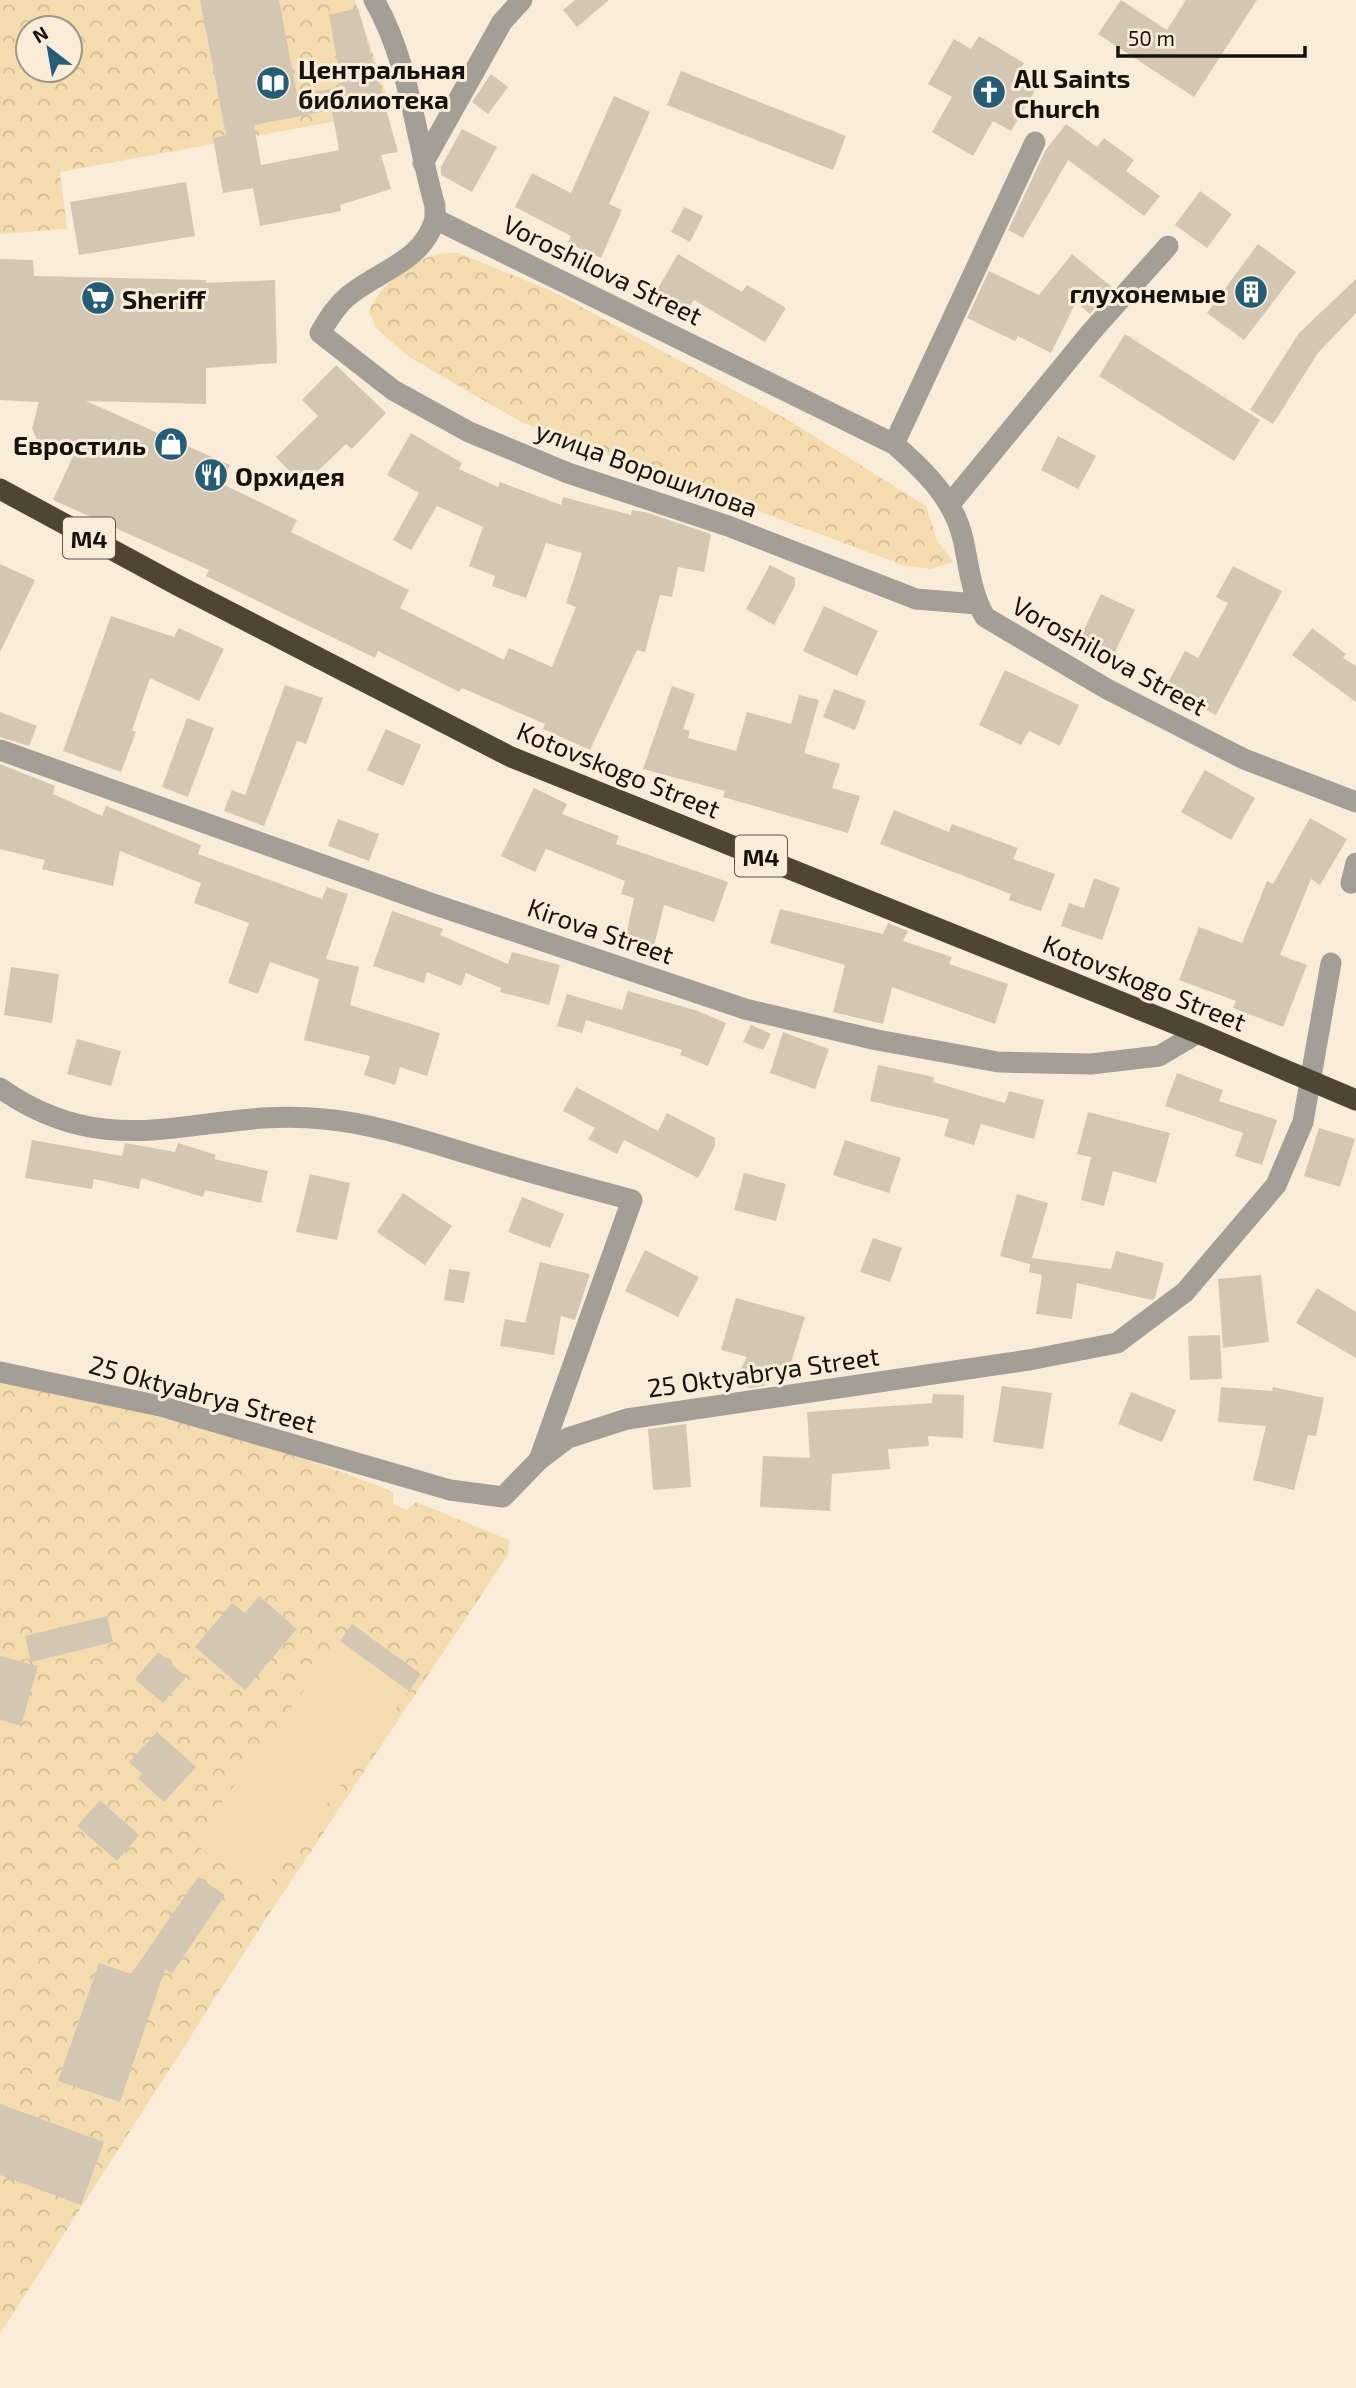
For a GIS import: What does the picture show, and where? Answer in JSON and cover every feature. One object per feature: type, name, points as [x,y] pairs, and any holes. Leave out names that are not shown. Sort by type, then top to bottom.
[{"type":"highway","name":"Kotovskogo Street","points":[[0,489],[178,586],[510,757],[1199,1033],[1356,1100]]},
{"type":"street","points":[[374,0],[388,24],[398,54],[435,219]]},
{"type":"street","points":[[423,163],[502,22],[522,0]]},
{"type":"street","points":[[894,444],[1035,142]]},
{"type":"street","name":"Voroshilova Street","points":[[435,219],[894,444],[923,470],[950,504],[962,536],[977,604],[985,617],[1107,689],[1244,759],[1356,802]]},
{"type":"street","name":"улица Ворошилова","points":[[435,219],[431,233],[413,254],[347,297],[320,332],[393,390],[469,432],[568,472],[727,526],[916,599],[977,604]]},
{"type":"street","points":[[950,504],[1092,331],[1168,246]]},
{"type":"street","name":"Kirova Street","points":[[0,750],[430,903],[745,1009],[998,1062],[1078,1064],[1132,1061],[1159,1056],[1199,1033]]},
{"type":"street","name":"25 Oktyabrya Street","points":[[0,1372],[160,1406],[450,1490],[503,1497],[539,1460],[568,1438],[627,1419],[1029,1360],[1117,1343],[1185,1292],[1276,1185],[1303,1122],[1331,962]]},
{"type":"street","points":[[0,1088],[29,1109],[109,1132],[169,1130],[274,1117],[324,1119],[395,1132],[632,1200],[539,1460]]},
{"type":"green space","points":[[0,0],[355,0],[392,111],[60,172],[67,229],[0,234]]},
{"type":"green space","points":[[459,253],[554,292],[790,421],[926,506],[937,540],[953,562],[931,569],[905,566],[523,423],[409,357],[376,328],[369,312],[373,303],[394,278],[412,265],[434,255]]},
{"type":"green space","points":[[0,1382],[100,1403],[248,1441],[393,1492],[393,1504],[407,1510],[416,1502],[509,1540],[508,1555],[262,1925],[0,2334]]},
{"type":"green space","points":[[340,1641],[409,1691],[262,1893],[193,1842]]},
{"type":"building","points":[[200,0],[279,0],[297,95],[342,87],[329,15],[358,8],[398,152],[381,155],[391,189],[340,205],[341,211],[260,226],[253,188],[223,193],[213,138],[226,135]],"holes":[[[332,110],[339,150],[261,165],[254,125]]]},
{"type":"building","points":[[575,0],[609,0],[577,27],[563,10]]},
{"type":"building","points":[[1121,0],[1167,30],[1186,0],[1257,0],[1194,97],[1098,34]]},
{"type":"building","name":"All Saints Church","points":[[979,36],[1024,63],[1016,76],[1037,87],[1011,131],[993,121],[973,156],[932,132],[952,97],[928,84],[954,39],[971,49]]},
{"type":"building","points":[[681,71],[846,136],[833,170],[667,105]]},
{"type":"building","points":[[491,74],[508,87],[488,114],[472,102]]},
{"type":"building","points":[[614,96],[650,112],[609,204],[622,210],[601,258],[568,243],[571,236],[515,207],[532,173],[571,193]]},
{"type":"building","points":[[1066,124],[1097,147],[1104,138],[1134,160],[1126,171],[1160,196],[1144,216],[1068,160],[1023,238],[1008,230],[1045,151]]},
{"type":"building","points":[[462,129],[497,147],[472,192],[441,175],[441,167]]},
{"type":"building","points":[[186,182],[195,236],[79,255],[70,202]]},
{"type":"building","points":[[1200,191],[1232,214],[1207,248],[1175,225]]},
{"type":"building","points":[[684,207],[703,216],[690,242],[671,232]]},
{"type":"building","name":"глухонемые","points":[[1258,244],[1296,272],[1244,340],[1207,313]]},
{"type":"building","points":[[678,254],[742,292],[747,285],[786,308],[765,342],[694,300],[688,309],[657,290]]},
{"type":"building","points":[[1072,254],[1113,288],[1090,314],[1076,302],[1051,353],[1018,336],[1015,341],[967,318],[989,271],[1039,295]]},
{"type":"building","points":[[0,259],[33,260],[34,276],[206,280],[206,283],[275,280],[277,363],[206,368],[206,404],[86,401],[230,465],[222,484],[297,520],[291,532],[409,590],[400,608],[504,660],[509,648],[552,667],[576,607],[566,603],[582,553],[546,543],[526,598],[492,586],[495,576],[469,566],[483,527],[437,506],[411,550],[393,540],[419,493],[387,475],[411,433],[462,463],[459,469],[498,487],[500,482],[561,505],[563,497],[631,515],[632,510],[645,512],[711,534],[704,572],[678,567],[672,597],[660,595],[645,652],[637,650],[590,750],[543,729],[545,724],[462,688],[459,692],[378,651],[375,658],[206,576],[209,570],[53,500],[73,456],[48,450],[39,444],[32,429],[39,402],[0,400]]},
{"type":"building","points":[[1356,279],[1356,313],[1318,353],[1273,424],[1250,410],[1299,333]]},
{"type":"building","points":[[1125,334],[1260,420],[1234,461],[1099,376]]},
{"type":"building","points":[[336,365],[386,413],[352,449],[346,444],[303,485],[276,457],[318,416],[302,400]]},
{"type":"building","points":[[1058,436],[1096,456],[1078,489],[1041,470]]},
{"type":"building","points":[[0,564],[35,580],[0,652]]},
{"type":"building","points":[[770,565],[795,578],[795,586],[774,625],[746,609]]},
{"type":"building","points":[[1233,566],[1282,591],[1216,715],[1165,688],[1185,651],[1198,658],[1228,603],[1216,597]]},
{"type":"building","points":[[1101,594],[1135,610],[1115,652],[1081,636]]},
{"type":"building","points":[[824,606],[878,631],[857,676],[803,651]]},
{"type":"building","points":[[111,616],[174,637],[179,628],[224,649],[199,701],[150,678],[132,730],[136,732],[121,772],[63,751]]},
{"type":"building","points":[[1312,628],[1346,654],[1343,658],[1356,666],[1356,702],[1292,655]]},
{"type":"building","points":[[1005,670],[1079,705],[1060,746],[1029,731],[1021,745],[979,725]]},
{"type":"building","points":[[285,685],[323,698],[306,744],[297,741],[264,826],[224,811],[232,790],[245,795]]},
{"type":"building","points":[[672,686],[695,694],[683,729],[690,731],[688,738],[736,751],[747,712],[791,724],[799,695],[819,700],[804,753],[840,764],[832,788],[860,796],[848,833],[723,797],[725,791],[643,769]]},
{"type":"building","points":[[834,689],[866,701],[855,730],[823,717]]},
{"type":"building","points":[[0,712],[37,726],[29,746],[0,737]]},
{"type":"building","points":[[187,718],[214,728],[188,797],[162,787]]},
{"type":"building","points":[[386,729],[421,745],[403,786],[367,770]]},
{"type":"building","points":[[0,764],[55,786],[53,794],[102,816],[106,806],[201,845],[198,854],[322,899],[327,887],[348,894],[326,959],[359,967],[350,1005],[440,1033],[427,1076],[400,1067],[395,1085],[364,1075],[370,1056],[304,1040],[319,979],[270,962],[258,994],[228,983],[249,923],[194,903],[201,883],[120,851],[113,886],[42,869],[45,860],[0,849]]},
{"type":"building","points":[[1205,770],[1255,798],[1231,840],[1181,812]]},
{"type":"building","points":[[534,788],[567,804],[562,814],[619,836],[616,844],[728,882],[714,922],[664,905],[654,946],[625,940],[634,898],[621,894],[625,881],[546,849],[535,872],[501,856]]},
{"type":"building","points":[[894,810],[949,832],[952,824],[1018,848],[1013,859],[1055,874],[1041,911],[1009,900],[1011,894],[880,844]]},
{"type":"building","points":[[1310,818],[1347,839],[1320,885],[1311,879],[1280,955],[1307,965],[1283,1027],[1233,1008],[1236,1001],[1179,980],[1199,927],[1242,943],[1267,881],[1273,884]]},
{"type":"building","points":[[338,819],[379,834],[369,861],[328,846]]},
{"type":"building","points":[[1094,878],[1120,888],[1102,940],[1061,926],[1069,903],[1084,908]]},
{"type":"building","points":[[780,909],[883,934],[888,923],[908,931],[903,941],[952,957],[949,964],[1008,984],[995,1024],[892,987],[883,1024],[833,1012],[845,965],[770,943]]},
{"type":"building","points":[[392,911],[443,929],[440,935],[508,964],[512,952],[560,965],[549,1005],[500,992],[501,988],[466,973],[461,986],[427,972],[424,983],[373,966]]},
{"type":"building","points":[[11,967],[59,974],[52,1023],[4,1015]]},
{"type":"building","points":[[628,991],[698,1011],[726,1023],[708,1066],[680,1055],[682,1050],[586,1020],[582,1033],[557,1026],[567,994],[622,1010]]},
{"type":"building","points":[[751,1025],[771,1034],[763,1050],[743,1042]]},
{"type":"building","points":[[783,1032],[829,1049],[815,1089],[770,1073]]},
{"type":"building","points":[[77,1039],[121,1051],[111,1086],[67,1074]]},
{"type":"building","points":[[878,1065],[934,1077],[933,1082],[1005,1103],[1009,1091],[1044,1100],[1034,1139],[981,1124],[974,1145],[944,1136],[949,1119],[870,1101]]},
{"type":"building","points":[[1177,1073],[1223,1090],[1219,1101],[1277,1120],[1262,1165],[1235,1156],[1243,1133],[1165,1106]]},
{"type":"building","points":[[576,1087],[658,1131],[667,1113],[715,1138],[715,1146],[698,1178],[624,1140],[617,1154],[588,1139],[595,1128],[563,1111]]},
{"type":"building","points":[[1088,1112],[1170,1133],[1156,1183],[1113,1171],[1104,1206],[1081,1200],[1091,1157],[1077,1154]]},
{"type":"building","points":[[1319,1128],[1355,1139],[1340,1187],[1304,1176]]},
{"type":"building","points":[[32,1140],[122,1156],[125,1143],[175,1152],[178,1143],[216,1155],[214,1159],[268,1171],[261,1203],[205,1190],[203,1197],[141,1178],[139,1189],[94,1179],[92,1189],[25,1178]]},
{"type":"building","points":[[845,1140],[901,1158],[889,1193],[833,1175]]},
{"type":"building","points":[[744,1173],[786,1184],[776,1221],[734,1210]]},
{"type":"building","points":[[310,1174],[350,1183],[337,1240],[296,1232]]},
{"type":"building","points":[[403,1193],[452,1226],[425,1265],[377,1232]]},
{"type":"building","points":[[1017,1194],[1048,1203],[1032,1258],[1111,1269],[1116,1251],[1164,1263],[1155,1298],[1152,1300],[1077,1283],[1072,1319],[1036,1314],[1042,1275],[1029,1272],[1030,1264],[1000,1256]]},
{"type":"building","points":[[522,1197],[564,1214],[550,1248],[508,1232]]},
{"type":"building","points":[[873,1238],[902,1248],[890,1282],[860,1272]]},
{"type":"building","points":[[645,1250],[699,1277],[678,1317],[625,1291]]},
{"type":"building","points":[[540,1262],[590,1274],[575,1320],[561,1316],[554,1355],[500,1346],[505,1319],[525,1323]]},
{"type":"building","points":[[449,1269],[470,1272],[464,1303],[444,1300]]},
{"type":"building","points":[[1261,1275],[1269,1342],[1223,1348],[1218,1279]]},
{"type":"building","points":[[1317,1288],[1356,1312],[1356,1358],[1296,1323]]},
{"type":"building","points":[[736,1298],[805,1317],[789,1369],[774,1364],[764,1386],[749,1388],[735,1381],[747,1357],[721,1350]]},
{"type":"building","points":[[1220,1335],[1222,1379],[1190,1380],[1188,1336]]},
{"type":"building","points":[[1002,1386],[1052,1393],[1043,1449],[993,1442]]},
{"type":"building","points":[[1221,1387],[1272,1391],[1273,1387],[1324,1398],[1316,1436],[1308,1435],[1294,1490],[1253,1480],[1266,1426],[1218,1422]]},
{"type":"building","points":[[1131,1392],[1176,1410],[1162,1442],[1118,1424]]},
{"type":"building","points":[[933,1394],[964,1395],[963,1438],[928,1436],[929,1446],[888,1449],[890,1469],[832,1474],[830,1511],[760,1507],[763,1456],[810,1458],[807,1412],[932,1403]]},
{"type":"building","points":[[686,1424],[691,1487],[653,1490],[648,1429]]},
{"type":"building","points":[[259,1596],[297,1629],[245,1690],[195,1647],[232,1603],[245,1613]]},
{"type":"building","points":[[107,1616],[113,1642],[31,1662],[25,1636]]},
{"type":"building","points":[[352,1624],[421,1674],[409,1691],[340,1641]]},
{"type":"building","points":[[158,1652],[186,1677],[163,1703],[135,1679]]},
{"type":"building","points":[[0,1656],[38,1666],[21,1726],[0,1720]]},
{"type":"building","points":[[157,1732],[196,1767],[164,1802],[138,1778],[142,1774],[129,1762]]},
{"type":"building","points":[[100,1800],[139,1835],[117,1861],[77,1826]]},
{"type":"building","points":[[198,1877],[225,1895],[172,1973],[165,1969],[120,2102],[58,2081],[99,1963],[131,1974]]},
{"type":"building","points":[[0,2104],[104,2142],[81,2205],[0,2175]]},
{"type":"place","name":"Центральная библиотека","points":[[273,83]]},
{"type":"place","name":"All Saints Church","points":[[989,92]]},
{"type":"place","name":"глухонемые","points":[[1251,292]]},
{"type":"place","name":"Sheriff","points":[[98,298]]},
{"type":"place","name":"Евростиль","points":[[171,444]]},
{"type":"place","name":"Орхидея","points":[[211,475]]}]
